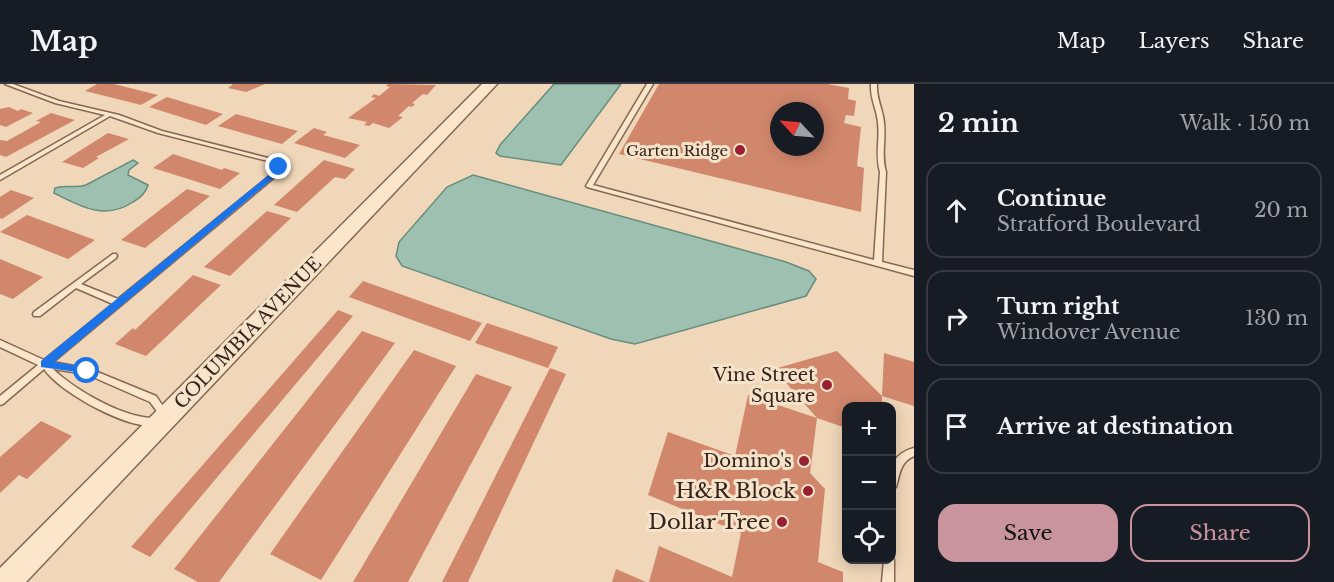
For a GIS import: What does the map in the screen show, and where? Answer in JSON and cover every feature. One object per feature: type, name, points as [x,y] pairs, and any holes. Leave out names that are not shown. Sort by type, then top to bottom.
[{"type":"street","name":"COLUMBIA AVENUE","points":[[6,582],[490,84]]},
{"type":"lane","points":[[0,401],[274,175],[279,167],[274,161],[160,132],[110,114],[57,102],[8,84]]},
{"type":"lane","points":[[650,84],[589,186],[914,273]]},
{"type":"lane","points":[[874,84],[873,99],[881,120],[879,159],[883,172],[878,263]]},
{"type":"lane","points":[[0,178],[110,114]]},
{"type":"lane","points":[[37,314],[113,255]]},
{"type":"lane","points":[[75,285],[119,303]]},
{"type":"lane","points":[[0,342],[45,364],[87,371],[153,399],[160,409],[162,421],[139,421],[110,408],[61,383],[48,371],[45,364]]},
{"type":"lane","points":[[896,465],[906,453],[914,452]]},
{"type":"lane","points":[[888,582],[889,564]]},
{"type":"shaded area","points":[[554,84],[621,84],[561,165],[500,156],[496,153],[500,145]]},
{"type":"shaded area","points":[[133,160],[138,163],[129,170],[128,175],[148,185],[140,197],[123,208],[93,210],[54,193],[55,188],[59,187],[86,185]]},
{"type":"shaded area","points":[[473,175],[786,262],[809,271],[816,279],[806,296],[635,344],[611,339],[402,266],[396,256],[399,242],[447,187]]},
{"type":"building","points":[[97,84],[114,84],[158,95],[141,105],[85,91]]},
{"type":"building","points":[[233,84],[265,84],[246,92],[228,88]]},
{"type":"building","points":[[388,84],[436,85],[427,95],[423,94],[412,103],[415,104],[412,107],[409,106],[398,116],[403,117],[389,128],[373,123],[369,126],[364,125],[367,122],[348,118],[376,98],[371,97],[374,94],[379,96],[390,87],[386,86]]},
{"type":"building","name":"Garten Ridge","points":[[659,84],[828,84],[849,88],[848,99],[856,101],[854,116],[846,115],[844,123],[861,127],[857,166],[864,168],[861,212],[619,154]]},
{"type":"building","points":[[167,97],[223,114],[206,125],[149,107]]},
{"type":"building","points":[[9,107],[33,113],[6,127],[0,125],[0,109]]},
{"type":"building","points":[[51,113],[75,120],[6,157],[0,155],[0,140],[7,141],[41,122],[36,121]]},
{"type":"building","points":[[236,114],[298,131],[282,144],[218,126]]},
{"type":"building","points":[[314,128],[327,132],[323,135],[360,145],[345,158],[294,143]]},
{"type":"building","points":[[108,133],[129,139],[96,157],[99,158],[83,168],[62,162]]},
{"type":"building","points":[[173,154],[222,170],[224,168],[240,173],[220,189],[153,168]]},
{"type":"building","points":[[324,160],[355,169],[345,179],[335,177],[297,212],[274,205]]},
{"type":"building","points":[[187,189],[210,196],[145,248],[121,240]]},
{"type":"building","points":[[11,190],[34,198],[2,219],[0,218],[0,197]]},
{"type":"building","points":[[267,211],[291,218],[230,276],[204,267]]},
{"type":"building","points":[[27,215],[95,240],[68,259],[0,232]]},
{"type":"building","points":[[0,259],[43,277],[13,299],[0,294]]},
{"type":"building","points":[[193,275],[221,285],[146,356],[115,344],[133,328],[135,330]]},
{"type":"building","points":[[363,281],[482,323],[470,341],[349,297]]},
{"type":"building","points":[[338,310],[353,316],[150,557],[131,547]]},
{"type":"building","points":[[487,323],[558,347],[548,368],[475,343]]},
{"type":"building","points":[[362,331],[395,343],[219,582],[198,582],[174,569]]},
{"type":"building","points":[[414,350],[456,366],[321,580],[270,554]]},
{"type":"building","points":[[837,351],[882,396],[882,402],[842,402],[842,427],[817,418],[774,369]]},
{"type":"building","points":[[884,353],[914,362],[914,406],[882,396]]},
{"type":"building","points":[[550,368],[566,374],[468,582],[442,582]]},
{"type":"building","points":[[476,374],[512,387],[408,582],[353,582]]},
{"type":"building","points":[[748,395],[817,418],[810,473],[825,489],[818,562],[843,572],[843,582],[649,582],[659,546],[732,577],[741,533],[648,495],[668,432],[735,456]]},
{"type":"building","points":[[41,421],[72,436],[27,479],[19,475],[0,493],[0,457]]},
{"type":"building","points":[[616,569],[646,582],[612,582]]},
{"type":"place","name":"Garten Ridge","points":[[740,150]]},
{"type":"place","name":"Vine Street Square","points":[[827,385]]},
{"type":"place","name":"Domino's","points":[[804,461]]},
{"type":"place","name":"H&R Block","points":[[808,491]]},
{"type":"place","name":"Dollar Tree","points":[[782,522]]},
{"type":"route","points":[[87,371],[45,364],[274,175],[279,167]]}]
